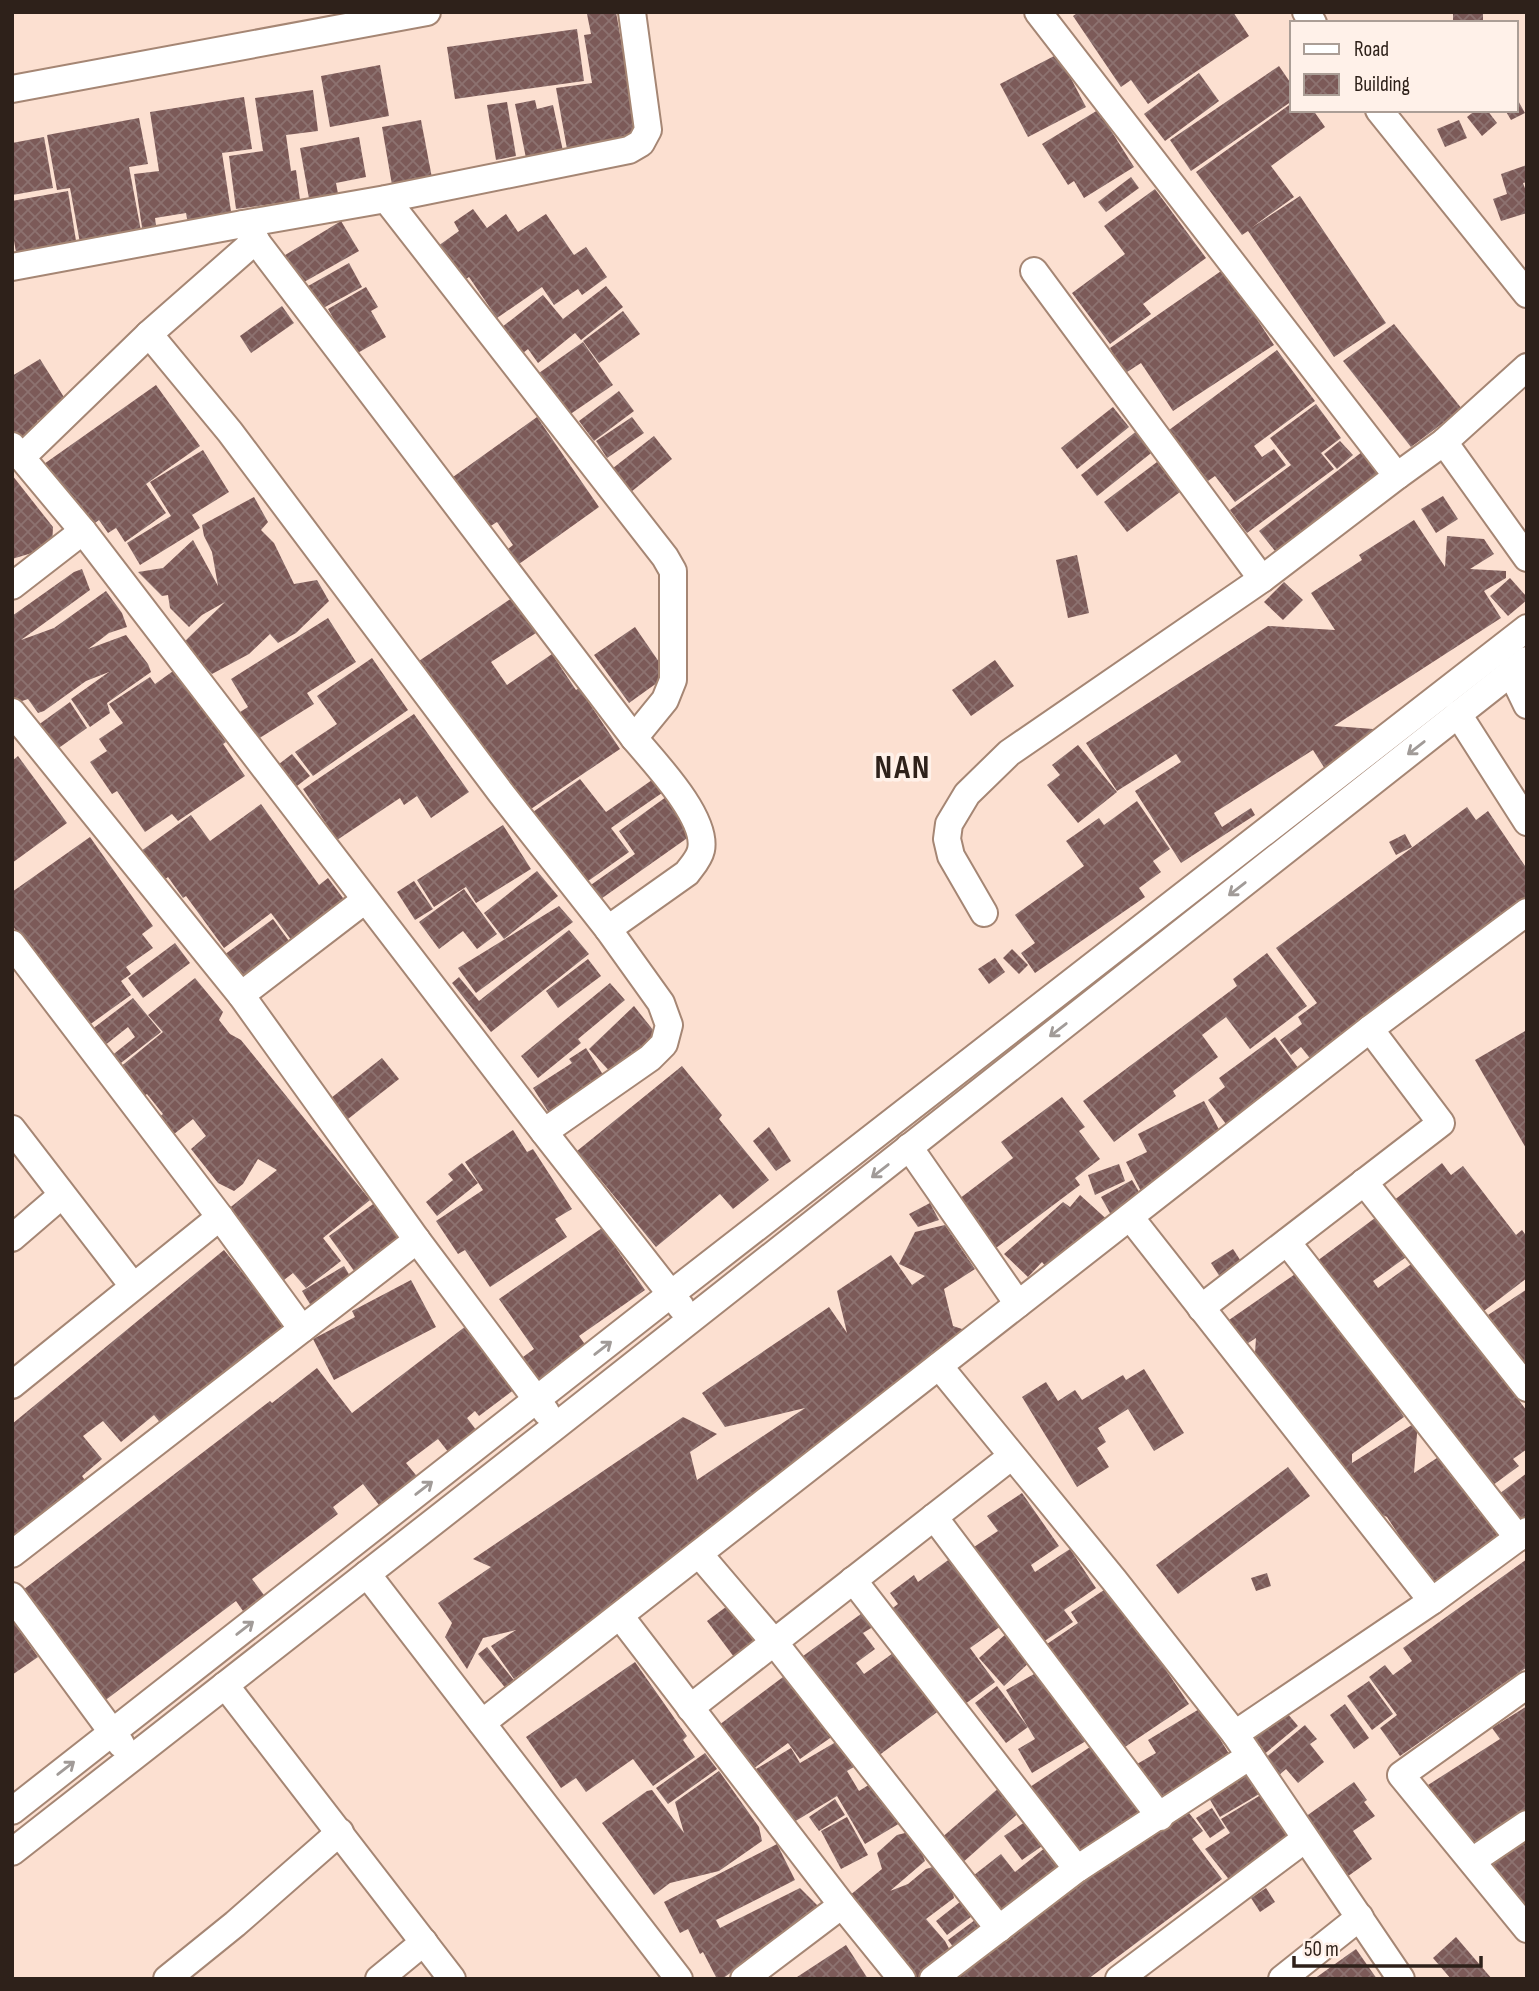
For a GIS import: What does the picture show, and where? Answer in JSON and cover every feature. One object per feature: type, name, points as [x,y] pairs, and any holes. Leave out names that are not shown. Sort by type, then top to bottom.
[{"type":"street","points":[[12,89],[298,24],[427,12]]},
{"type":"street","points":[[12,267],[249,232],[386,199],[629,150],[641,143],[648,130],[632,12]]},
{"type":"street","points":[[1038,12],[1397,476]]},
{"type":"street","points":[[1381,112],[1527,294]]},
{"type":"street","points":[[386,199],[665,557],[673,571],[673,680],[665,700],[634,738]]},
{"type":"street","points":[[249,232],[149,334],[17,451],[83,531],[544,1132],[691,1319]]},
{"type":"street","points":[[249,232],[634,738],[682,797],[695,818],[701,834],[702,849],[696,863],[687,873],[608,929]]},
{"type":"street","points":[[1034,271],[1262,579]]},
{"type":"street","points":[[149,334],[230,432],[501,793],[608,929],[661,1003],[669,1025],[664,1044],[650,1058],[544,1132]]},
{"type":"street","points":[[984,912],[951,856],[947,839],[949,824],[967,794],[1009,753],[1262,579],[1444,442],[1527,367]]},
{"type":"street","points":[[1444,442],[1527,558]]},
{"type":"street","points":[[12,586],[83,531]]},
{"type":"street","points":[[12,1811],[1527,628]]},
{"type":"street","points":[[12,1852],[1519,666],[1527,705]]},
{"type":"street","points":[[1458,714],[1527,822]]},
{"type":"street","points":[[14,718],[241,995],[416,1240],[556,1426]]},
{"type":"street","points":[[241,995],[365,900]]},
{"type":"street","points":[[482,1723],[1370,1030],[1527,912]]},
{"type":"street","points":[[12,944],[302,1329]]},
{"type":"street","points":[[1201,1308],[1441,1123],[1370,1030]]},
{"type":"street","points":[[12,1129],[133,1286]]},
{"type":"street","points":[[909,1147],[1018,1304]]},
{"type":"street","points":[[1364,1182],[1527,1388]]},
{"type":"street","points":[[12,1238],[62,1195]]},
{"type":"street","points":[[12,1385],[220,1217]]},
{"type":"street","points":[[1130,1217],[1432,1601]]},
{"type":"street","points":[[12,1554],[416,1240]]},
{"type":"street","points":[[1235,1734],[1432,1601],[1522,1535],[1287,1242]]},
{"type":"street","points":[[939,1366],[1114,1580],[1235,1734],[1401,1979]]},
{"type":"street","points":[[690,1708],[1012,1456]]},
{"type":"street","points":[[934,1517],[1160,1817]]},
{"type":"street","points":[[699,1554],[774,1642],[999,1929]]},
{"type":"street","points":[[367,1574],[679,1979]]},
{"type":"street","points":[[853,1580],[1077,1869]]},
{"type":"street","points":[[12,1596],[131,1759]]},
{"type":"street","points":[[620,1616],[902,1979]]},
{"type":"street","points":[[225,1685],[452,1979]]},
{"type":"street","points":[[1527,1685],[1401,1775],[1527,1929]]},
{"type":"street","points":[[933,1979],[1077,1869],[1250,1756]]},
{"type":"street","points":[[1472,1861],[1527,1824]]},
{"type":"street","points":[[167,1979],[235,1924],[340,1832]]},
{"type":"street","points":[[1119,1979],[1305,1839]]},
{"type":"street","points":[[744,1979],[842,1905]]},
{"type":"street","points":[[1282,1979],[1360,1917]]},
{"type":"street","points":[[379,1979],[424,1942]]},
{"type":"building","points":[[616,12],[638,137],[567,149],[556,88],[592,83],[584,35],[591,34],[587,14]]},
{"type":"building","points":[[1079,12],[1233,12],[1249,36],[1148,104],[1131,80],[1121,87],[1073,16]]},
{"type":"building","points":[[1453,12],[1483,12],[1483,21],[1453,21]]},
{"type":"building","points":[[577,29],[584,81],[455,99],[447,47]]},
{"type":"building","points":[[1058,54],[1086,107],[1028,137],[1000,84]]},
{"type":"building","points":[[380,65],[389,116],[330,127],[321,76]]},
{"type":"building","points":[[1279,66],[1290,82],[1290,102],[1191,171],[1170,140]]},
{"type":"building","points":[[1199,73],[1219,101],[1165,141],[1144,114]]},
{"type":"building","points":[[313,90],[318,131],[286,135],[291,171],[296,170],[300,200],[236,209],[229,156],[263,151],[255,98]]},
{"type":"building","points":[[244,97],[252,149],[222,153],[232,218],[188,224],[186,213],[155,218],[157,232],[143,234],[134,174],[159,171],[150,112]]},
{"type":"building","points":[[535,100],[537,109],[553,105],[563,151],[526,158],[515,104]]},
{"type":"building","points":[[1518,101],[1525,113],[1511,120],[1506,112],[1518,112]]},
{"type":"building","points":[[507,102],[516,156],[496,160],[487,105]]},
{"type":"building","points":[[1290,104],[1290,112],[1314,112],[1325,127],[1271,166],[1294,197],[1251,228],[1300,196],[1386,323],[1334,357],[1248,231],[1242,235],[1196,172]]},
{"type":"building","points":[[1098,110],[1134,167],[1084,198],[1074,181],[1068,185],[1042,144]]},
{"type":"building","points":[[1473,112],[1489,112],[1497,123],[1482,136],[1467,117]]},
{"type":"building","points":[[139,118],[148,164],[129,167],[141,231],[80,243],[70,188],[57,190],[47,135]]},
{"type":"building","points":[[421,120],[432,178],[392,185],[382,127]]},
{"type":"building","points":[[1459,120],[1467,138],[1445,147],[1437,129]]},
{"type":"building","points":[[44,137],[53,188],[12,195],[12,143]]},
{"type":"building","points":[[359,137],[366,177],[336,183],[339,199],[310,204],[300,148]]},
{"type":"building","points":[[1527,165],[1527,182],[1523,183],[1527,194],[1527,213],[1501,221],[1493,199],[1507,194],[1501,174]]},
{"type":"building","points":[[1131,177],[1139,188],[1106,212],[1098,202]]},
{"type":"building","points":[[1155,189],[1206,258],[1143,304],[1151,314],[1110,344],[1072,293],[1125,254],[1104,226]]},
{"type":"building","points":[[68,191],[77,247],[17,258],[12,229],[12,201]]},
{"type":"building","points":[[473,209],[487,228],[506,214],[518,232],[546,214],[574,255],[586,247],[607,277],[582,295],[578,289],[554,305],[542,287],[497,318],[469,277],[462,282],[438,246],[459,231],[454,222]]},
{"type":"building","points":[[341,221],[359,251],[297,286],[277,260]]},
{"type":"building","points":[[349,263],[362,287],[314,313],[301,290]]},
{"type":"building","points":[[1224,269],[1274,345],[1173,411],[1141,363],[1124,374],[1110,348]]},
{"type":"building","points":[[606,286],[623,307],[581,340],[575,333],[538,363],[528,349],[518,357],[497,331],[543,295],[563,319]]},
{"type":"building","points":[[366,287],[378,307],[371,311],[386,337],[354,355],[328,309]]},
{"type":"building","points":[[282,306],[294,323],[251,353],[240,336]]},
{"type":"building","points":[[623,311],[640,334],[599,363],[583,341]]},
{"type":"building","points":[[1394,324],[1462,409],[1411,447],[1343,361]]},
{"type":"building","points":[[583,342],[613,385],[569,415],[539,373]]},
{"type":"building","points":[[1277,350],[1315,401],[1254,446],[1262,457],[1274,449],[1286,465],[1235,502],[1215,476],[1208,481],[1169,430]]},
{"type":"building","points":[[40,359],[67,402],[37,421],[41,428],[19,441],[12,430],[12,376]]},
{"type":"building","points":[[156,385],[200,446],[146,484],[166,513],[125,542],[116,528],[108,533],[99,520],[92,525],[44,464]]},
{"type":"building","points":[[619,391],[634,411],[594,441],[579,421]]},
{"type":"building","points":[[1316,404],[1341,438],[1321,453],[1334,469],[1247,533],[1230,510],[1291,465],[1270,438]]},
{"type":"building","points":[[1113,407],[1129,427],[1077,469],[1061,448]]},
{"type":"building","points":[[537,417],[599,507],[519,564],[508,549],[513,545],[497,522],[489,527],[453,477]]},
{"type":"building","points":[[632,417],[644,433],[607,458],[596,441]]},
{"type":"building","points":[[1138,430],[1155,450],[1097,496],[1081,475]]},
{"type":"building","points":[[654,436],[672,459],[626,496],[608,472]]},
{"type":"building","points":[[1340,441],[1353,455],[1337,469],[1324,454]]},
{"type":"building","points":[[203,450],[229,492],[192,515],[200,528],[140,565],[127,543],[171,516],[150,482]]},
{"type":"building","points":[[1362,452],[1381,477],[1279,556],[1259,531]]},
{"type":"building","points":[[1157,462],[1180,492],[1127,532],[1104,502]]},
{"type":"building","points":[[12,475],[53,527],[52,547],[12,559]]},
{"type":"building","points":[[1443,496],[1458,519],[1436,533],[1421,509]]},
{"type":"building","points":[[254,497],[268,522],[261,530],[274,543],[294,584],[317,580],[329,601],[296,633],[278,643],[270,634],[249,654],[212,674],[182,644],[225,602],[202,615],[189,627],[170,608],[168,595],[162,596],[138,572],[163,568],[193,540],[218,586],[212,552],[202,525]]},
{"type":"building","points":[[1414,520],[1445,567],[1447,536],[1484,539],[1494,554],[1470,569],[1506,571],[1506,578],[1484,591],[1501,618],[1334,726],[1386,730],[1325,769],[1313,750],[1214,813],[1222,827],[1251,808],[1255,815],[1181,863],[1135,791],[1181,762],[1176,754],[1117,791],[1086,743],[1268,626],[1335,630],[1311,593],[1362,560],[1359,555]]},
{"type":"building","points":[[1077,555],[1089,613],[1068,618],[1056,560]]},
{"type":"building","points":[[82,569],[90,590],[21,640],[54,628],[106,591],[122,613],[127,627],[109,633],[88,649],[126,635],[151,672],[107,703],[110,713],[90,727],[71,699],[109,672],[86,681],[38,713],[28,699],[16,703],[12,692],[12,616]]},
{"type":"building","points":[[1510,578],[1527,600],[1508,616],[1490,596]]},
{"type":"building","points":[[1284,582],[1303,600],[1283,620],[1264,602]]},
{"type":"building","points":[[512,598],[536,633],[491,662],[507,685],[552,654],[576,690],[579,688],[620,749],[525,813],[437,683],[429,688],[413,665]]},
{"type":"building","points":[[328,618],[356,662],[307,693],[314,704],[258,739],[240,712],[248,707],[231,679]]},
{"type":"building","points":[[635,627],[668,675],[629,703],[594,655]]},
{"type":"building","points":[[372,658],[408,710],[313,776],[295,752],[337,724],[317,696]]},
{"type":"building","points":[[995,660],[1014,686],[971,716],[952,690]]},
{"type":"building","points":[[176,669],[226,742],[223,744],[245,776],[178,821],[172,814],[145,832],[117,791],[112,794],[90,762],[107,751],[99,739],[123,723],[109,704],[150,677],[155,684]]},
{"type":"building","points":[[70,702],[87,728],[53,752],[34,728]]},
{"type":"building","points":[[414,714],[469,792],[431,818],[417,796],[404,805],[400,798],[337,840],[303,789]]},
{"type":"building","points":[[1078,745],[1117,792],[1078,823],[1047,785],[1060,775],[1052,765]]},
{"type":"building","points":[[292,754],[310,776],[297,786],[279,764]]},
{"type":"building","points":[[18,756],[67,823],[12,863],[12,761]]},
{"type":"building","points":[[580,779],[606,812],[652,780],[662,793],[611,828],[629,852],[584,884],[533,812]]},
{"type":"building","points":[[666,797],[693,834],[598,901],[588,887],[635,854],[619,831]]},
{"type":"building","points":[[1137,801],[1170,849],[1153,861],[1161,872],[1139,888],[1145,897],[1035,973],[1021,953],[1035,943],[1015,915],[1084,866],[1066,841],[1099,818],[1104,825]]},
{"type":"building","points":[[261,804],[319,885],[328,878],[349,906],[295,945],[271,913],[224,948],[186,896],[183,898],[168,877],[159,884],[137,854],[191,815],[210,841]]},
{"type":"building","points":[[1467,807],[1476,820],[1488,811],[1527,869],[1527,902],[1316,1066],[1301,1047],[1291,1055],[1280,1040],[1302,1024],[1298,1017],[1317,1003],[1276,948]]},
{"type":"building","points":[[503,825],[531,869],[476,903],[466,887],[469,885],[434,907],[417,880]]},
{"type":"building","points":[[1405,834],[1412,847],[1396,855],[1389,842]]},
{"type":"building","points":[[90,837],[153,926],[142,934],[153,948],[126,967],[131,974],[121,981],[131,995],[85,1028],[12,925],[12,892]]},
{"type":"building","points":[[537,871],[558,896],[504,939],[484,913]]},
{"type":"building","points":[[414,881],[433,909],[415,920],[397,892]]},
{"type":"building","points":[[464,889],[497,934],[477,949],[463,931],[439,949],[419,922]]},
{"type":"building","points":[[559,906],[573,922],[476,993],[458,968]]},
{"type":"building","points":[[273,919],[294,948],[240,986],[220,958]]},
{"type":"building","points":[[569,930],[589,954],[491,1032],[452,983],[459,977],[479,1001]]},
{"type":"building","points":[[175,943],[190,963],[143,998],[128,978]]},
{"type":"building","points":[[1012,949],[1028,965],[1019,974],[1003,958]]},
{"type":"building","points":[[1267,953],[1307,1006],[1250,1049],[1226,1017],[1202,1035],[1218,1057],[1173,1091],[1176,1096],[1114,1142],[1083,1101],[1237,986],[1233,979]]},
{"type":"building","points":[[995,958],[1005,972],[989,984],[978,969]]},
{"type":"building","points":[[588,959],[601,976],[558,1008],[546,991]]},
{"type":"building","points":[[195,978],[223,1012],[219,1020],[230,1034],[241,1040],[370,1200],[323,1238],[341,1261],[306,1288],[293,1273],[284,1280],[227,1210],[277,1170],[258,1159],[243,1184],[234,1191],[218,1183],[191,1149],[206,1136],[193,1119],[169,1138],[155,1120],[163,1114],[147,1094],[142,1097],[119,1068],[163,1032],[148,1015]]},
{"type":"building","points":[[610,983],[625,1000],[578,1039],[581,1043],[538,1078],[521,1056]]},
{"type":"building","points":[[133,998],[161,1032],[117,1066],[110,1057],[135,1037],[128,1027],[104,1046],[91,1030]]},
{"type":"building","points":[[634,1006],[661,1040],[614,1076],[589,1049]]},
{"type":"building","points":[[1527,1030],[1527,1150],[1475,1060]]},
{"type":"building","points":[[1275,1037],[1305,1077],[1232,1132],[1208,1100],[1225,1087],[1219,1078]]},
{"type":"building","points":[[586,1048],[607,1081],[553,1119],[533,1088],[572,1063],[569,1059]]},
{"type":"building","points":[[382,1058],[399,1079],[348,1119],[331,1098]]},
{"type":"building","points":[[682,1066],[722,1115],[719,1119],[769,1180],[733,1209],[720,1194],[656,1247],[577,1151]]},
{"type":"building","points":[[1062,1097],[1085,1127],[1079,1131],[1100,1159],[1075,1178],[1080,1185],[996,1248],[959,1199],[1013,1158],[1001,1142]]},
{"type":"building","points":[[1204,1101],[1225,1141],[1144,1197],[1126,1162],[1147,1152],[1138,1134]]},
{"type":"building","points":[[769,1127],[791,1161],[776,1171],[753,1141]]},
{"type":"building","points":[[513,1130],[527,1152],[533,1149],[572,1209],[555,1219],[567,1237],[490,1287],[465,1250],[458,1254],[436,1221],[483,1190],[465,1162]]},
{"type":"building","points":[[462,1163],[478,1183],[437,1216],[426,1202],[453,1180],[448,1174]]},
{"type":"building","points":[[1442,1163],[1451,1175],[1463,1166],[1516,1235],[1522,1230],[1527,1237],[1527,1278],[1480,1314],[1393,1201]]},
{"type":"building","points":[[1119,1164],[1125,1181],[1095,1195],[1088,1175]]},
{"type":"building","points":[[1132,1180],[1145,1202],[1115,1222],[1101,1197]]},
{"type":"building","points":[[1080,1195],[1111,1223],[1050,1272],[1042,1262],[1028,1277],[1004,1254],[1063,1202],[1070,1207]]},
{"type":"building","points":[[376,1202],[404,1241],[357,1275],[329,1236]]},
{"type":"building","points":[[930,1203],[939,1220],[918,1227],[909,1214]]},
{"type":"building","points":[[1379,1215],[1409,1255],[1373,1281],[1378,1288],[1414,1262],[1527,1411],[1527,1449],[1513,1459],[1519,1466],[1489,1488],[1313,1264]]},
{"type":"building","points":[[945,1225],[975,1269],[944,1289],[953,1326],[971,1332],[514,1679],[491,1646],[516,1630],[483,1638],[467,1669],[445,1637],[452,1623],[438,1603],[491,1567],[473,1559],[683,1417],[717,1434],[690,1452],[697,1480],[805,1408],[725,1427],[702,1393],[829,1307],[847,1333],[837,1291],[891,1255],[912,1285],[925,1276],[899,1264],[915,1232]]},
{"type":"building","points":[[602,1228],[645,1290],[579,1336],[589,1350],[541,1382],[523,1357],[534,1349],[499,1299]]},
{"type":"building","points":[[1233,1249],[1246,1269],[1224,1283],[1211,1263]]},
{"type":"building","points":[[224,1250],[292,1327],[163,1426],[154,1415],[121,1442],[103,1421],[83,1436],[102,1459],[82,1476],[87,1483],[12,1545],[12,1424]]},
{"type":"building","points":[[344,1266],[355,1284],[313,1309],[302,1291]]},
{"type":"building","points":[[1301,1270],[1404,1417],[1352,1454],[1352,1463],[1418,1421],[1414,1473],[1440,1456],[1476,1509],[1481,1506],[1504,1541],[1433,1587],[1387,1517],[1373,1510],[1352,1485],[1322,1439],[1319,1442],[1295,1405],[1291,1407],[1255,1353],[1256,1338],[1245,1345],[1229,1320]]},
{"type":"building","points":[[411,1280],[436,1327],[334,1380],[313,1339],[355,1317],[352,1311]]},
{"type":"building","points":[[1527,1289],[1527,1371],[1488,1315]]},
{"type":"building","points":[[466,1326],[515,1389],[479,1416],[475,1411],[467,1418],[477,1431],[449,1453],[438,1439],[406,1463],[420,1480],[382,1509],[363,1484],[333,1507],[338,1514],[252,1579],[264,1595],[243,1611],[236,1601],[103,1702],[19,1593],[317,1368],[352,1413]]},
{"type":"building","points":[[1144,1369],[1184,1433],[1154,1451],[1128,1409],[1098,1428],[1106,1442],[1097,1448],[1109,1467],[1077,1487],[1022,1397],[1046,1382],[1058,1401],[1075,1390],[1082,1400],[1123,1375],[1126,1380]]},
{"type":"building","points":[[1288,1467],[1310,1496],[1178,1594],[1156,1565]]},
{"type":"building","points":[[1527,1473],[1527,1522],[1520,1527],[1495,1497]]},
{"type":"building","points":[[1022,1493],[1059,1546],[1031,1565],[1035,1572],[1070,1549],[1096,1588],[1064,1610],[1073,1622],[1037,1646],[968,1551],[998,1531],[987,1516]]},
{"type":"building","points":[[951,1558],[1001,1626],[970,1648],[995,1682],[961,1707],[890,1610],[898,1604],[890,1593],[914,1575],[918,1582]]},
{"type":"building","points":[[1527,1559],[1527,1667],[1400,1756],[1380,1728],[1397,1715],[1369,1677],[1385,1665],[1393,1675],[1412,1661],[1403,1648]]},
{"type":"building","points":[[1267,1573],[1271,1586],[1256,1591],[1251,1578]]},
{"type":"building","points":[[1107,1588],[1189,1704],[1122,1749],[1047,1644],[1078,1623],[1071,1612]]},
{"type":"building","points":[[734,1601],[761,1637],[734,1657],[707,1621]]},
{"type":"building","points":[[865,1611],[876,1625],[863,1633],[875,1649],[856,1663],[864,1674],[896,1651],[940,1710],[874,1759],[799,1659]]},
{"type":"building","points":[[12,1620],[38,1657],[12,1675]]},
{"type":"building","points":[[1007,1633],[1032,1660],[1004,1686],[979,1658]]},
{"type":"building","points":[[487,1647],[521,1689],[507,1690],[478,1654]]},
{"type":"building","points":[[635,1662],[687,1736],[683,1740],[695,1757],[653,1786],[633,1759],[586,1792],[576,1778],[561,1788],[526,1737]]},
{"type":"building","points":[[1043,1669],[1086,1741],[1032,1773],[1018,1749],[1035,1739],[1006,1690]]},
{"type":"building","points":[[787,1674],[833,1736],[800,1759],[788,1743],[749,1772],[715,1728]]},
{"type":"building","points":[[1369,1681],[1393,1714],[1372,1730],[1347,1696]]},
{"type":"building","points":[[997,1686],[1028,1727],[1006,1743],[975,1703]]},
{"type":"building","points":[[1345,1704],[1369,1738],[1354,1749],[1330,1715]]},
{"type":"building","points":[[1281,1706],[1298,1726],[1262,1756],[1245,1736]]},
{"type":"building","points":[[1527,1706],[1527,1812],[1469,1849],[1428,1785],[1500,1739],[1492,1728]]},
{"type":"building","points":[[1201,1708],[1234,1762],[1162,1805],[1137,1764],[1156,1753],[1148,1740]]},
{"type":"building","points":[[1305,1725],[1317,1739],[1310,1744],[1324,1762],[1298,1783],[1286,1769],[1278,1776],[1264,1759]]},
{"type":"building","points":[[841,1739],[857,1765],[847,1771],[859,1791],[875,1781],[900,1823],[865,1844],[837,1796],[789,1825],[756,1769],[791,1748],[800,1763]]},
{"type":"building","points":[[1096,1743],[1152,1818],[1083,1864],[1030,1787]]},
{"type":"building","points":[[705,1753],[717,1769],[668,1804],[656,1788]]},
{"type":"building","points":[[1245,1767],[1261,1793],[1220,1817],[1205,1791]]},
{"type":"building","points":[[719,1771],[759,1827],[762,1841],[719,1871],[670,1883],[654,1895],[602,1823],[652,1790],[684,1833],[675,1802]]},
{"type":"building","points":[[1354,1782],[1375,1816],[1353,1831],[1372,1859],[1344,1879],[1305,1817]]},
{"type":"building","points":[[1001,1786],[1022,1810],[961,1864],[939,1840]]},
{"type":"building","points":[[1264,1793],[1295,1842],[1231,1882],[1205,1849],[1230,1833],[1221,1819]]},
{"type":"building","points":[[835,1799],[845,1815],[819,1831],[809,1817]]},
{"type":"building","points":[[1182,1804],[1203,1831],[1192,1839],[1222,1879],[1088,1979],[947,1979]]},
{"type":"building","points":[[1212,1808],[1225,1828],[1210,1838],[1196,1818]]},
{"type":"building","points":[[847,1817],[868,1855],[841,1869],[821,1831]]},
{"type":"building","points":[[1031,1818],[1048,1842],[1022,1860],[1004,1836]]},
{"type":"building","points":[[909,1832],[918,1843],[925,1861],[890,1891],[908,1884],[926,1869],[936,1866],[951,1884],[954,1898],[926,1919],[945,1941],[952,1954],[917,1979],[849,1896],[882,1869],[877,1853],[897,1835]]},
{"type":"building","points":[[1527,1837],[1527,1919],[1486,1865]]},
{"type":"building","points":[[777,1844],[795,1880],[716,1920],[720,1928],[800,1888],[820,1908],[722,1979],[717,1979],[703,1952],[700,1954],[688,1929],[680,1933],[664,1902]]},
{"type":"building","points":[[1046,1847],[1067,1872],[1003,1922],[969,1879],[1001,1854],[1015,1872]]},
{"type":"building","points":[[1266,1888],[1275,1902],[1260,1912],[1251,1898]]},
{"type":"building","points":[[965,1898],[976,1913],[947,1935],[936,1921]]},
{"type":"building","points":[[979,1917],[988,1928],[956,1951],[948,1940]]},
{"type":"building","points":[[1456,1937],[1492,1979],[1451,1979],[1433,1958]]},
{"type":"building","points":[[846,1945],[868,1979],[794,1979]]},
{"type":"building","points":[[1356,1949],[1377,1979],[1314,1979]]},
{"type":"district","name":"NAN","points":[[903,766]]}]
